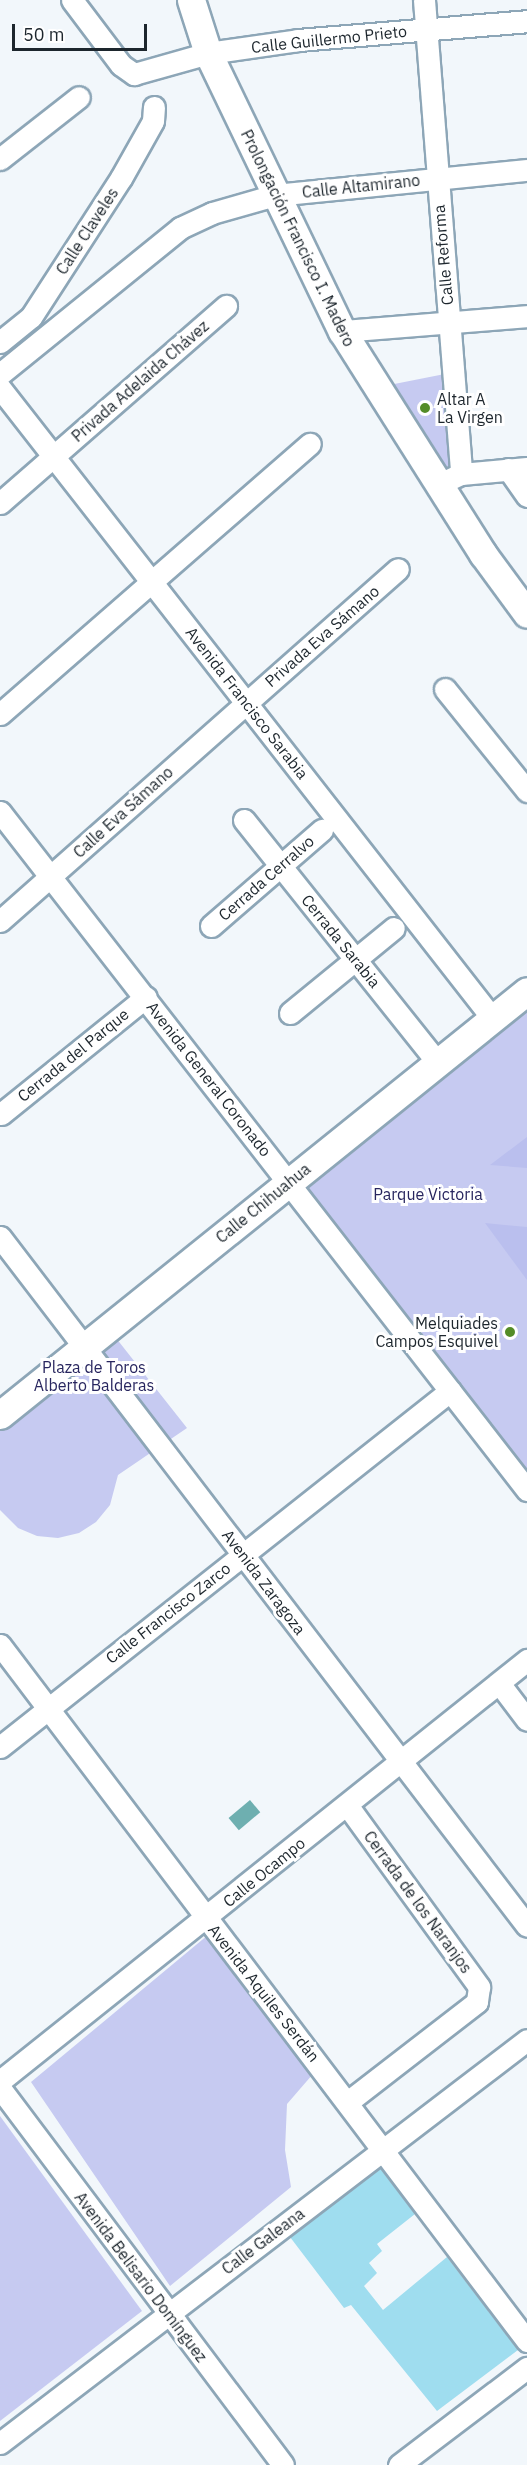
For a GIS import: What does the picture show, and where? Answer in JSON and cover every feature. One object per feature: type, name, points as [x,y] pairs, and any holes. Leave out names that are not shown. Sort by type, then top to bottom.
[{"type":"main road","name":"Prolongación Francisco I. Madero","points":[[192,0],[208,53],[342,331],[450,479],[527,614]]},
{"type":"main road","name":"Calle Chihuahua","points":[[0,1415],[527,991]]},
{"type":"street","name":"Calle Guillermo Prieto","points":[[72,0],[121,65],[134,74],[208,53],[298,40],[527,21]]},
{"type":"street","name":"Calle Reforma","points":[[424,0],[449,321],[450,479]]},
{"type":"street","points":[[0,159],[79,97]]},
{"type":"street","name":"Calle Claveles","points":[[0,342],[31,317],[121,178],[150,127],[154,107]]},
{"type":"street","name":"Calle Altamirano","points":[[0,374],[180,228],[212,213],[275,195],[527,170]]},
{"type":"street","name":"Privada Adelaida Chávez","points":[[0,503],[226,306]]},
{"type":"street","points":[[342,331],[527,316]]},
{"type":"street","name":"Avenida Francisco Sarabia","points":[[0,388],[493,1019]]},
{"type":"street","points":[[0,714],[310,444]]},
{"type":"street","points":[[450,479],[518,468],[527,496]]},
{"type":"street","name":"Privada Eva Sámano","points":[[246,703],[398,569]]},
{"type":"street","points":[[445,689],[527,791]]},
{"type":"street","name":"Calle Eva Sámano","points":[[0,921],[246,703]]},
{"type":"street","name":"Avenida General Coronado","points":[[0,812],[527,1490]]},
{"type":"street","name":"Cerrada Sarabia","points":[[244,820],[438,1063]]},
{"type":"street","name":"Cerrada Cerralvo","points":[[211,926],[322,830]]},
{"type":"street","points":[[290,1013],[394,928]]},
{"type":"street","name":"Cerrada del Parque","points":[[1,1114],[146,997]]},
{"type":"street","name":"Avenida Zaragoza","points":[[0,1237],[527,1926]]},
{"type":"street","name":"Calle Francisco Zarco","points":[[0,1747],[450,1391]]},
{"type":"street","name":"Avenida Aquiles Serdán","points":[[0,1645],[206,1919],[349,2101],[527,2341]]},
{"type":"street","name":"Calle Ocampo","points":[[0,2082],[527,1660]]},
{"type":"street","points":[[499,1683],[527,1720]]},
{"type":"street","name":"Cerrada de los Naranjos","points":[[346,1805],[479,1987],[477,2002],[349,2101]]},
{"type":"street","name":"Calle Galeana","points":[[0,2443],[527,2040]]},
{"type":"street","name":"Avenida Belisario Domínguez","points":[[0,2088],[283,2465]]},
{"type":"street","points":[[399,2465],[527,2368]]},
{"type":"green space","points":[[460,371],[470,470],[437,487],[374,388]]},
{"type":"green space","name":"Parque Victoria","points":[[527,989],[527,1482],[289,1178]]},
{"type":"green space","name":"Plaza de Toros Alberto Balderas","points":[[101,1319],[187,1428],[118,1475],[110,1505],[96,1522],[79,1533],[58,1538],[37,1536],[18,1528],[0,1510],[0,1401]]},
{"type":"green space","points":[[214,1930],[319,2067],[287,2104],[285,2150],[291,2187],[170,2286],[31,2082]]},
{"type":"green space","points":[[0,2116],[142,2311],[0,2421]]},
{"type":"shaded area","points":[[527,1137],[527,1168],[490,1165]]},
{"type":"shaded area","points":[[485,1223],[527,1227],[527,1280]]},
{"type":"shaded area","points":[[250,1800],[260,1812],[239,1830],[229,1818]]},
{"type":"building","points":[[380,2168],[415,2214],[377,2244],[382,2251],[369,2263],[377,2273],[364,2286],[383,2310],[447,2257],[518,2350],[437,2411],[351,2305],[344,2308],[290,2237]]},
{"type":"place","name":"Altar A La Virgen","points":[[425,408]]},
{"type":"place","name":"Melquiades Campos Esquivel","points":[[510,1332]]}]
